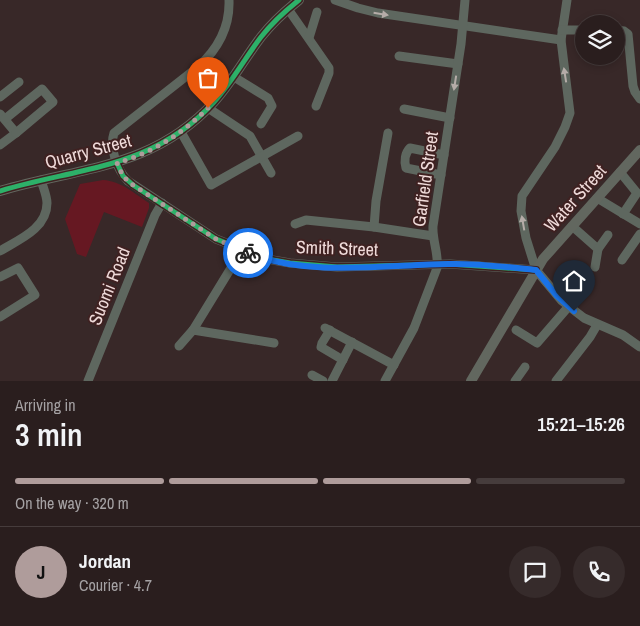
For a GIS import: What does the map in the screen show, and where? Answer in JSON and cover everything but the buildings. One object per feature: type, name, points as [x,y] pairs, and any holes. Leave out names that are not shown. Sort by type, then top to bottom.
[{"type":"main road","name":"Quarry Street","points":[[0,190],[117,163],[147,152],[181,132],[208,108],[234,77],[261,37],[299,0]]},
{"type":"main road","name":"Water Street","points":[[475,379],[546,255],[640,150]]},
{"type":"street","points":[[117,163],[113,144],[114,133],[210,56],[225,28],[229,0]]},
{"type":"street","points":[[335,0],[371,12],[561,40]]},
{"type":"street","name":"Garfield Street","points":[[438,264],[433,236],[466,0]]},
{"type":"street","points":[[567,0],[561,40],[570,105],[569,118],[555,147],[521,199],[521,211],[526,238],[536,270],[568,306],[584,318],[623,335],[640,347]]},
{"type":"street","points":[[288,9],[330,70],[316,106]]},
{"type":"street","points":[[309,38],[317,12]]},
{"type":"street","points":[[562,30],[575,30]]},
{"type":"street","points":[[625,32],[628,34],[633,86],[640,99]]},
{"type":"street","points":[[399,56],[458,64]]},
{"type":"street","points":[[234,77],[268,98],[272,106],[261,124]]},
{"type":"street","points":[[0,97],[19,82]]},
{"type":"street","points":[[0,146],[53,102],[42,89],[2,117],[16,132]]},
{"type":"street","points":[[208,108],[250,136],[270,173]]},
{"type":"street","points":[[404,109],[450,118]]},
{"type":"street","points":[[181,132],[211,184],[298,136]]},
{"type":"street","points":[[374,227],[376,201],[388,133]]},
{"type":"street","points":[[441,175],[406,168],[406,152],[410,148],[444,155]]},
{"type":"street","name":"Smith Street","points":[[117,163],[121,173],[128,181],[216,239],[267,259],[330,267],[438,264]]},
{"type":"street","points":[[620,172],[637,194],[623,214]]},
{"type":"street","points":[[0,251],[39,225],[44,218],[47,203],[42,180]]},
{"type":"street","points":[[597,198],[640,224]]},
{"type":"street","name":"Suomi Road","points":[[88,381],[155,215],[162,203]]},
{"type":"street","points":[[295,224],[306,220],[374,227],[433,236]]},
{"type":"street","points":[[572,226],[598,250]]},
{"type":"street","points":[[622,260],[640,234]]},
{"type":"street","points":[[595,267],[598,250],[608,235]]},
{"type":"street","points":[[179,346],[192,330],[242,250]]},
{"type":"street","points":[[385,381],[416,323],[438,264],[463,264],[536,270]]},
{"type":"street","points":[[0,277],[18,268],[35,295],[0,317]]},
{"type":"street","points":[[516,330],[537,343],[568,306]]},
{"type":"street","points":[[556,381],[597,325]]},
{"type":"street","points":[[343,360],[321,347],[327,329],[394,365]]},
{"type":"street","points":[[192,330],[274,343]]},
{"type":"street","points":[[332,381],[352,342]]},
{"type":"street","points":[[515,381],[525,367]]},
{"type":"street","points":[[312,375],[323,381]]},
{"type":"shaded area","points":[[103,180],[128,188],[149,203],[149,208],[142,227],[104,212],[86,257],[77,254],[65,219],[80,184]]},
{"type":"cycle path","points":[[0,191],[114,163],[166,141],[191,124],[214,102],[265,32],[299,0]]},
{"type":"cycle path","points":[[117,163],[123,176],[133,185],[216,239],[267,259],[337,267],[450,264],[536,270]]},
{"type":"way so far","points":[[208,108],[192,124],[159,146],[117,163],[123,176],[130,183],[216,239],[248,253]]},
{"type":"route","points":[[248,253],[262,258],[290,263],[330,267],[463,264],[536,270],[557,296],[574,311]]}]
